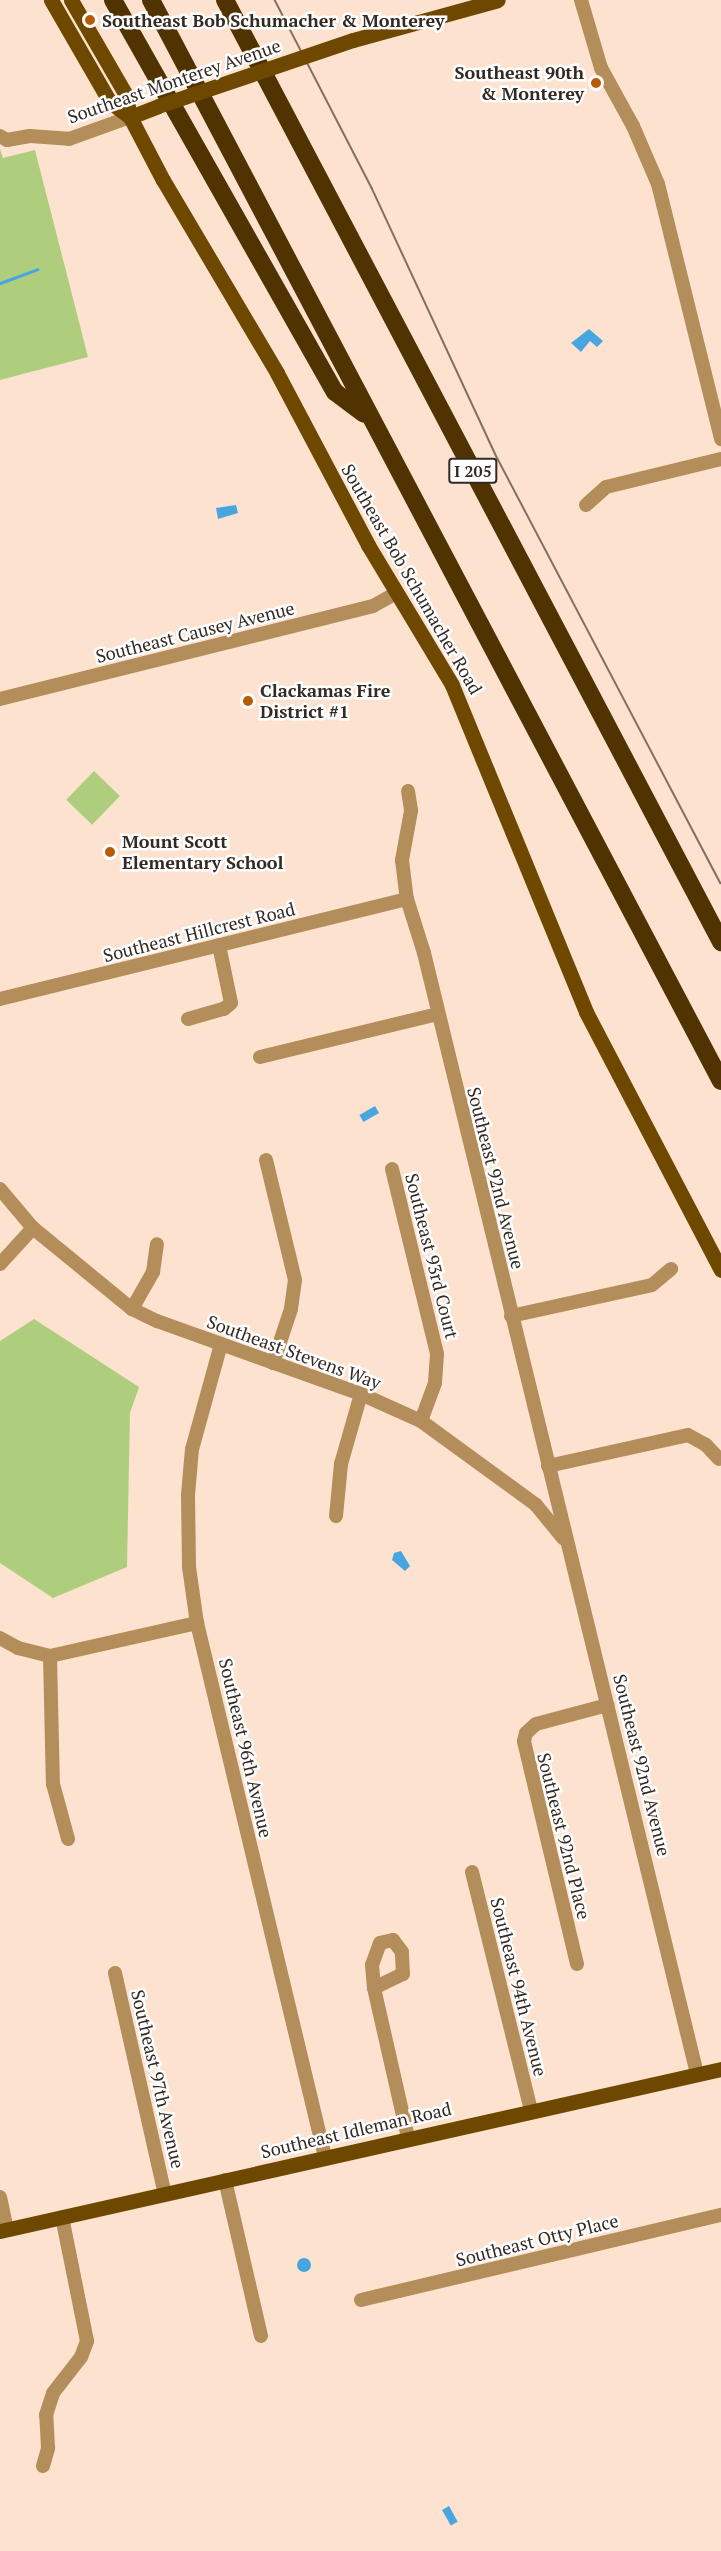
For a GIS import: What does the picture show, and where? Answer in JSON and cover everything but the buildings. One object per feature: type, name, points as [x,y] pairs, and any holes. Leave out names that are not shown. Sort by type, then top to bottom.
[{"type":"highway","points":[[113,0],[335,392],[367,416]]},
{"type":"highway","points":[[151,0],[367,416],[721,1081]]},
{"type":"highway","name":"I 205","points":[[225,0],[721,942]]},
{"type":"main road","name":"Southeast Bob Schumacher Road","points":[[51,0],[111,102],[130,117]]},
{"type":"main road","name":"Southeast Bob Schumacher Road","points":[[71,0],[126,95],[130,117],[277,373],[396,593],[462,704],[586,1012],[721,1270]]},
{"type":"main road","name":"Southeast Monterey Avenue","points":[[130,117],[353,40],[498,0]]},
{"type":"main road","name":"Southeast Idleman Road","points":[[4,2230],[721,2069]]},
{"type":"street","points":[[581,0],[601,68],[633,126],[658,184],[721,440]]},
{"type":"street","name":"Southeast Monterey Avenue","points":[[0,136],[7,140],[30,136],[69,139],[130,117]]},
{"type":"street","points":[[586,505],[606,487],[721,459]]},
{"type":"street","name":"Southeast Causey Avenue","points":[[0,699],[373,606],[396,593]]},
{"type":"street","name":"Southeast 92nd Avenue","points":[[408,791],[411,811],[402,860],[407,899],[438,1014],[697,2074]]},
{"type":"street","name":"Southeast Hillcrest Road","points":[[0,999],[407,899]]},
{"type":"street","points":[[188,1019],[224,1009],[231,1003],[219,945]]},
{"type":"street","points":[[260,1057],[438,1014]]},
{"type":"street","points":[[266,1160],[295,1280],[291,1309],[273,1363]]},
{"type":"street","name":"Southeast 93rd Court","points":[[392,1169],[438,1354],[435,1383],[421,1421]]},
{"type":"street","name":"Southeast Stevens Way","points":[[0,1189],[33,1228],[132,1309],[221,1344],[361,1394],[421,1421],[536,1505],[556,1525],[570,1554]]},
{"type":"street","points":[[0,1264],[33,1228]]},
{"type":"street","points":[[132,1309],[153,1272],[158,1244]]},
{"type":"street","points":[[511,1316],[651,1285],[671,1269]]},
{"type":"street","name":"Southeast 96th Avenue","points":[[221,1344],[198,1420],[188,1495],[189,1567],[197,1623],[325,2157]]},
{"type":"street","points":[[336,1516],[341,1464],[361,1394]]},
{"type":"street","points":[[548,1466],[688,1436],[706,1445],[719,1459]]},
{"type":"street","name":"Southeast 92nd Avenue","points":[[536,1505],[548,1488],[548,1466]]},
{"type":"street","points":[[0,1638],[18,1648],[50,1656],[197,1623]]},
{"type":"street","points":[[50,1656],[53,1784],[68,1839]]},
{"type":"street","name":"Southeast 92nd Place","points":[[578,1964],[524,1741],[526,1733],[536,1724],[608,1705]]},
{"type":"street","name":"Southeast 94th Avenue","points":[[472,1872],[531,2111]]},
{"type":"street","name":"Southeast 97th Avenue","points":[[115,1973],[165,2194]]},
{"type":"street","points":[[374,1988],[408,2138]]},
{"type":"street","points":[[225,2180],[261,2336]]},
{"type":"street","points":[[0,2197],[4,2230]]},
{"type":"street","name":"Southeast Otty Place","points":[[361,2300],[721,2215]]},
{"type":"street","points":[[43,2466],[48,2448],[46,2415],[52,2393],[81,2357],[87,2341],[62,2217]]},
{"type":"green space","points":[[0,149],[3,158],[35,150],[88,357],[0,380]]},
{"type":"green space","points":[[94,771],[120,796],[92,825],[66,800]]},
{"type":"green space","points":[[34,1319],[139,1387],[130,1413],[127,1567],[53,1598],[0,1563],[0,1341]]},
{"type":"water","points":[[589,329],[603,341],[597,347],[590,341],[581,352],[571,343]]},
{"type":"water","points":[[236,505],[238,513],[218,519],[216,508]]},
{"type":"water","points":[[375,1106],[379,1113],[363,1122],[359,1115]]},
{"type":"water","points":[[401,1551],[410,1566],[405,1571],[392,1560],[394,1553]]},
{"type":"water","points":[[304,2258],[309,2260],[311,2265],[309,2270],[304,2272],[299,2270],[297,2265],[299,2260]]},
{"type":"water","points":[[449,2506],[458,2522],[451,2526],[442,2510]]},
{"type":"waterway","points":[[0,283],[38,269]]},
{"type":"tram line","points":[[275,0],[372,188],[498,459],[721,883]]},
{"type":"place","name":"Southeast Bob Schumacher & Monterey","points":[[90,20]]},
{"type":"place","name":"Southeast 90th & Monterey","points":[[596,83]]},
{"type":"place","name":"Clackamas Fire District #1","points":[[248,701]]},
{"type":"place","name":"Mount Scott Elementary School","points":[[110,852]]}]
